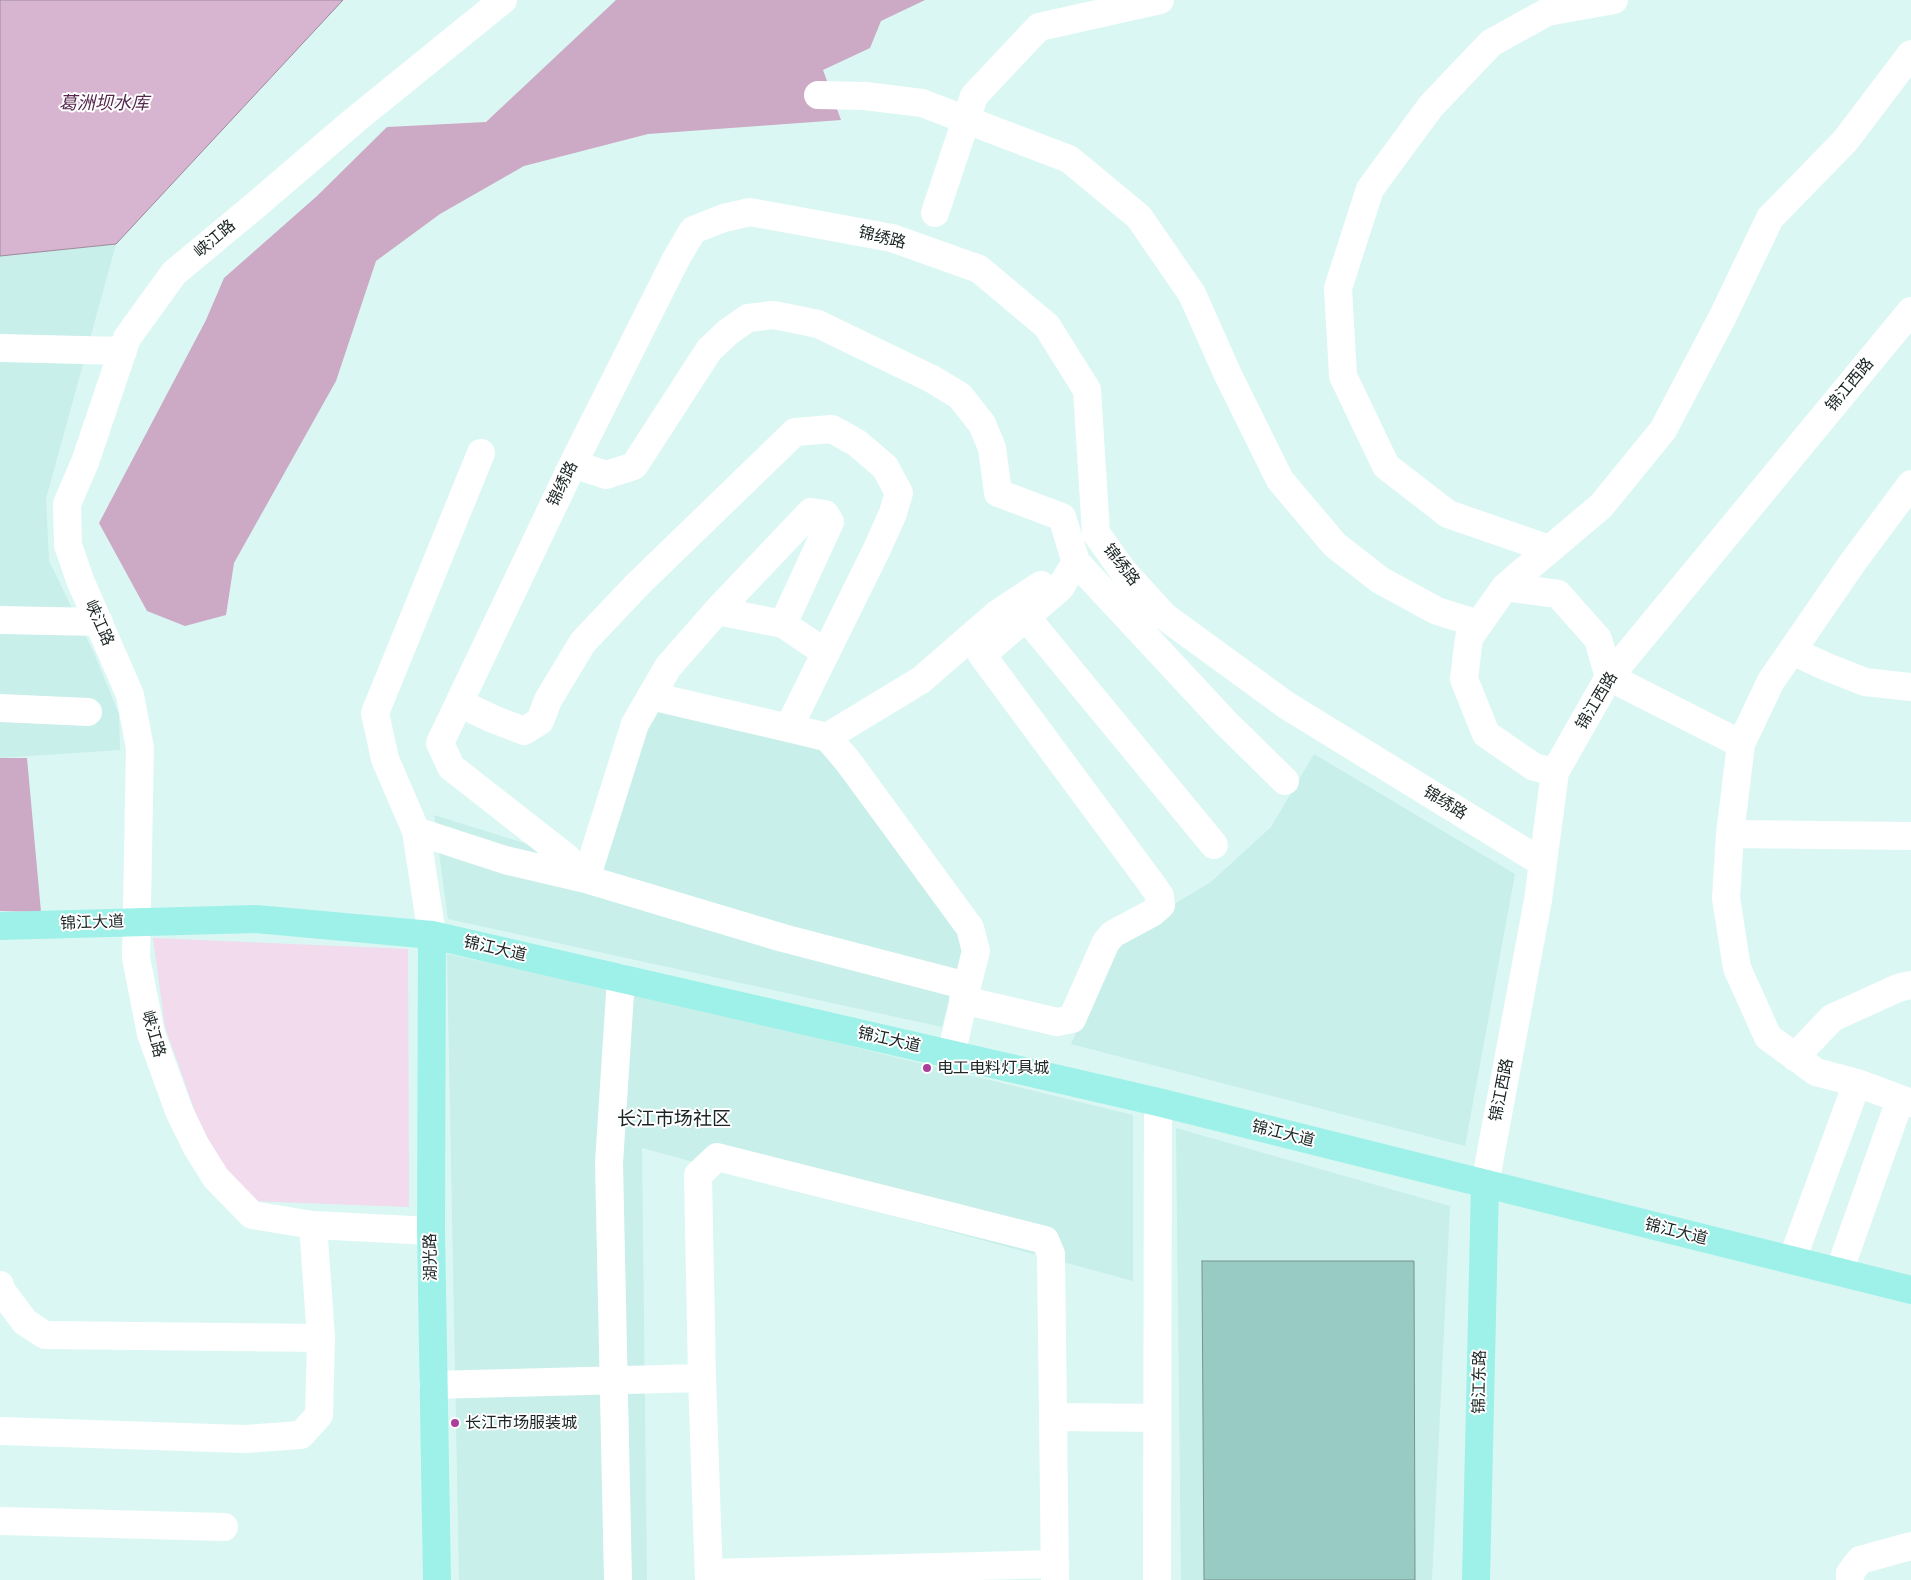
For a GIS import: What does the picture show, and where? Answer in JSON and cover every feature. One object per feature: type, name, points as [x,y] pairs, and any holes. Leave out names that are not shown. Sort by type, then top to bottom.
[{"type":"main road","name":"锦江大道","points":[[2,926],[256,919],[432,935],[1158,1102],[1911,1290]]},
{"type":"main road","name":"湖光路","points":[[432,935],[431,1230],[437,1580]]},
{"type":"main road","name":"锦江东路","points":[[1476,1580],[1485,1184]]},
{"type":"street","name":"峡江路","points":[[431,1230],[313,1225],[252,1215],[216,1178],[196,1146],[179,1112],[151,1034],[136,958],[140,748],[130,695],[80,580],[68,544],[67,504],[86,462],[127,338],[174,274],[355,120],[503,0]]},
{"type":"street","points":[[935,213],[974,96],[1039,27],[1160,0]]},
{"type":"street","points":[[1549,549],[1448,514],[1386,466],[1343,376],[1338,288],[1370,189],[1431,106],[1491,43],[1551,6],[1614,0]]},
{"type":"street","points":[[1555,772],[1534,767],[1486,734],[1464,679],[1469,638],[1505,587],[1601,506],[1663,430],[1723,316],[1770,218],[1845,142],[1911,54]]},
{"type":"street","points":[[818,96],[865,96],[922,103],[966,118],[1069,160],[1139,217],[1192,294],[1228,375],[1280,480],[1335,545],[1380,580],[1437,611],[1479,624]]},
{"type":"street","name":"锦绣路","points":[[586,879],[566,858],[451,767],[440,744],[573,464],[676,259],[693,230],[724,218],[750,212],[892,238],[979,269],[1047,326],[1087,390],[1096,533],[1123,571],[1164,616],[1286,705],[1543,863]]},
{"type":"street","name":"锦江西路","points":[[1485,1184],[1538,900],[1555,772],[1609,677],[1911,311]]},
{"type":"street","points":[[573,464],[606,475],[634,466],[709,350],[728,332],[748,318],[774,315],[818,324],[932,379],[960,396],[982,424],[992,448],[998,493],[1062,517],[1076,562],[1225,722],[1284,781]]},
{"type":"street","points":[[0,348],[123,351]]},
{"type":"street","points":[[459,703],[524,731],[540,721],[548,700],[583,642],[638,584],[795,432],[832,428],[858,444],[885,466],[898,493],[893,513],[881,540],[790,727]]},
{"type":"street","points":[[432,935],[416,831],[385,759],[375,713],[481,453]]},
{"type":"street","points":[[1839,1272],[1905,1101],[1816,1072],[1768,1037],[1737,968],[1726,898],[1730,834],[1741,744],[1771,681],[1853,562],[1911,484]]},
{"type":"street","points":[[586,879],[634,724],[668,667],[717,611],[811,512],[825,514],[830,522],[782,624]]},
{"type":"street","points":[[416,831],[505,860],[586,879],[1057,1022],[1072,1019],[1106,942],[1113,934],[1152,913],[1161,905],[1160,896],[982,655],[1060,588],[1096,533]]},
{"type":"street","points":[[827,737],[921,680],[997,614],[1076,562]]},
{"type":"street","points":[[1505,587],[1558,594],[1598,639],[1609,677],[1741,744]]},
{"type":"street","points":[[717,611],[782,624],[826,653]]},
{"type":"street","points":[[1026,617],[1214,846]]},
{"type":"street","points":[[0,620],[99,622]]},
{"type":"street","points":[[1168,661],[1190,635]]},
{"type":"street","points":[[1792,651],[1865,682],[1911,687]]},
{"type":"street","points":[[651,696],[827,737],[847,760],[970,928],[976,951],[951,1055]]},
{"type":"street","points":[[0,708],[88,712]]},
{"type":"street","points":[[1730,834],[1911,836]]},
{"type":"street","points":[[618,1580],[609,1163],[621,978]]},
{"type":"street","points":[[1794,1057],[1832,1018],[1898,988],[1911,985]]},
{"type":"street","points":[[1792,1260],[1857,1084]]},
{"type":"street","points":[[1157,1580],[1158,1102]]},
{"type":"street","points":[[717,1157],[1045,1240],[1051,1254],[1055,1572],[709,1576],[702,1378],[698,1175],[717,1157]]},
{"type":"street","points":[[0,1431],[245,1439],[301,1435],[319,1415],[320,1338],[313,1225]]},
{"type":"street","points":[[0,1285],[1,1290],[25,1322],[45,1335],[320,1338]]},
{"type":"street","points":[[434,1385],[702,1378]]},
{"type":"street","points":[[1053,1417],[1157,1418]]},
{"type":"street","points":[[0,1521],[224,1526]]},
{"type":"street","points":[[1850,1580],[1850,1573],[1860,1560],[1911,1546]]},
{"type":"shaded area","points":[[616,0],[925,0],[881,21],[870,48],[823,70],[841,120],[648,134],[524,166],[440,214],[376,261],[336,381],[234,563],[226,615],[185,626],[147,611],[99,523],[206,320],[224,278],[317,196],[387,127],[486,122]]},
{"type":"shaded area","points":[[116,244],[46,499],[49,561],[93,651],[119,714],[120,750],[0,758],[0,256]]},
{"type":"shaded area","points":[[657,709],[822,751],[962,934],[961,955],[942,1027],[448,919],[434,815],[598,866],[646,725]]},
{"type":"shaded area","points":[[1314,754],[1515,874],[1465,1146],[1071,1044],[1117,938],[1211,882],[1271,827]]},
{"type":"shaded area","points":[[0,758],[27,758],[41,912],[0,911]]},
{"type":"shaded area","points":[[153,938],[408,949],[409,1207],[252,1201],[221,1167],[196,1114],[165,1027]]},
{"type":"shaded area","points":[[447,954],[649,997],[1133,1115],[1133,1281],[642,1148],[647,1580],[459,1580]]},
{"type":"shaded area","points":[[1176,1128],[1450,1206],[1432,1580],[1181,1580]]},
{"type":"water","name":"葛洲坝水库","points":[[0,0],[343,0],[116,244],[0,256]]},
{"type":"building","points":[[1202,1261],[1414,1261],[1415,1580],[1204,1580]]},
{"type":"place","name":"电工电料灯具城","points":[[927,1068]]},
{"type":"place","name":"长江市场服装城","points":[[455,1423]]},
{"type":"district","name":"长江市场社区","points":[[674,1120]]}]
